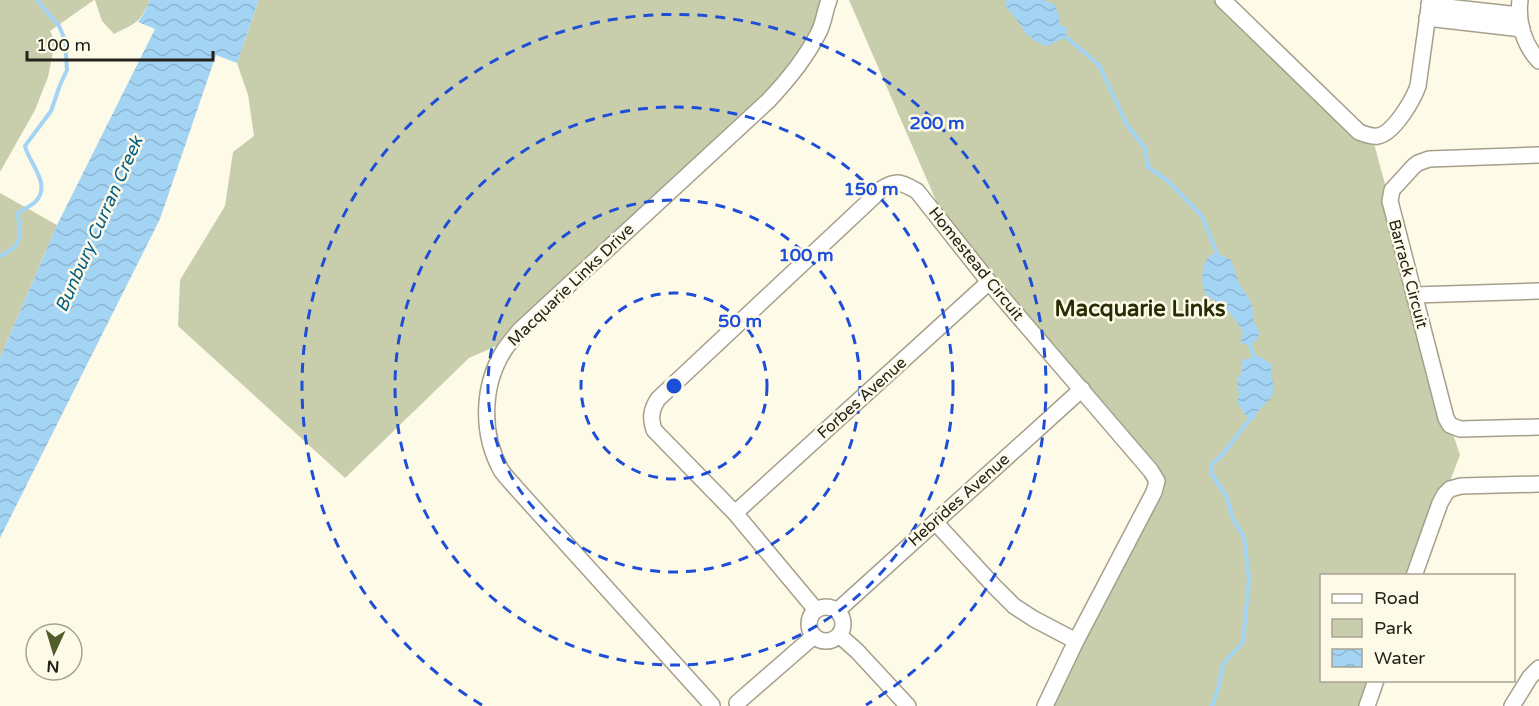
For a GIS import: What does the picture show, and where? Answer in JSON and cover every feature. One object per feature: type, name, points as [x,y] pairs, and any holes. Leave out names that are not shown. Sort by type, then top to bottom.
[{"type":"street","name":"Macquarie Links Drive","points":[[711,705],[502,471],[490,438],[487,402],[496,367],[512,339],[784,84],[800,64],[820,30],[829,0]]},
{"type":"street","points":[[1223,0],[1359,132],[1369,136],[1381,136],[1389,130],[1414,97],[1418,86],[1429,8],[1520,15],[1529,48],[1539,61]]},
{"type":"street","name":"Barrack Circuit","points":[[1539,155],[1429,159],[1418,163],[1407,174],[1391,192],[1390,201],[1413,295],[1446,418],[1450,425],[1460,429],[1539,427]]},
{"type":"street","name":"Homestead Circuit","points":[[816,610],[735,513],[654,430],[651,420],[652,409],[658,399],[883,188],[893,182],[904,184],[917,191],[989,282],[1151,471],[1157,483],[1045,706]]},
{"type":"street","name":"Forbes Avenue","points":[[735,513],[989,282]]},
{"type":"street","points":[[1413,295],[1539,291]]},
{"type":"street","name":"Hebrides Avenue","points":[[837,611],[1082,388]]},
{"type":"street","points":[[1415,574],[1440,503],[1450,489],[1461,486],[1539,484]]},
{"type":"street","points":[[935,522],[1014,606],[1076,641]]},
{"type":"street","points":[[826,607],[837,611],[842,618],[839,635],[834,639],[819,640],[810,630],[811,616],[816,610],[826,607]]},
{"type":"street","points":[[839,635],[908,706]]},
{"type":"street","points":[[711,705],[720,699],[727,699],[738,705],[814,636]]},
{"type":"street","points":[[1512,706],[1530,677],[1539,668]]},
{"type":"street","points":[[1367,706],[1376,682]]},
{"type":"green space","points":[[0,0],[94,0],[50,31],[55,42],[48,77],[35,110],[0,172]]},
{"type":"green space","points":[[95,0],[150,0],[136,22],[114,34],[102,21]]},
{"type":"green space","points":[[257,0],[829,0],[800,64],[512,339],[469,358],[345,478],[178,326],[180,280],[225,206],[233,152],[254,136],[248,95],[237,63]]},
{"type":"green space","name":"Macquarie Links","points":[[849,0],[1225,0],[1372,136],[1460,455],[1414,574],[1320,574],[1320,682],[1376,682],[1367,706],[1045,706],[1157,484],[950,233]]},
{"type":"green space","points":[[0,193],[57,225],[0,358]]},
{"type":"water","name":"Bunbury Curran Creek","points":[[150,0],[257,0],[258,2],[237,63],[216,55],[160,219],[0,538],[0,358],[57,225],[155,29],[138,22]]},
{"type":"water","points":[[1005,0],[1043,0],[1056,5],[1060,25],[1067,27],[1066,37],[1045,46],[1037,42],[1027,35],[1006,7]]},
{"type":"water","points":[[1217,253],[1231,260],[1239,284],[1250,300],[1253,320],[1260,333],[1256,341],[1250,345],[1240,342],[1243,333],[1236,321],[1224,307],[1206,295],[1203,289],[1203,269],[1210,256]]},
{"type":"water","points":[[1259,356],[1271,364],[1273,393],[1257,412],[1255,419],[1249,420],[1237,403],[1239,393],[1237,378],[1242,373],[1242,360]]},
{"type":"waterway","points":[[0,256],[18,242],[20,227],[18,213],[34,203],[39,196],[41,182],[25,146],[51,111],[67,70],[65,40],[59,26],[37,0]]},
{"type":"waterway","points":[[1066,37],[1099,65],[1127,125],[1145,148],[1148,167],[1168,181],[1202,216],[1217,253]]},
{"type":"waterway","points":[[1250,345],[1254,357]]},
{"type":"waterway","points":[[1212,706],[1223,664],[1243,642],[1249,579],[1244,537],[1233,519],[1226,495],[1211,473],[1212,464],[1223,454],[1249,420]]},
{"type":"district","name":"Macquarie Links","points":[[1140,309]]}]
